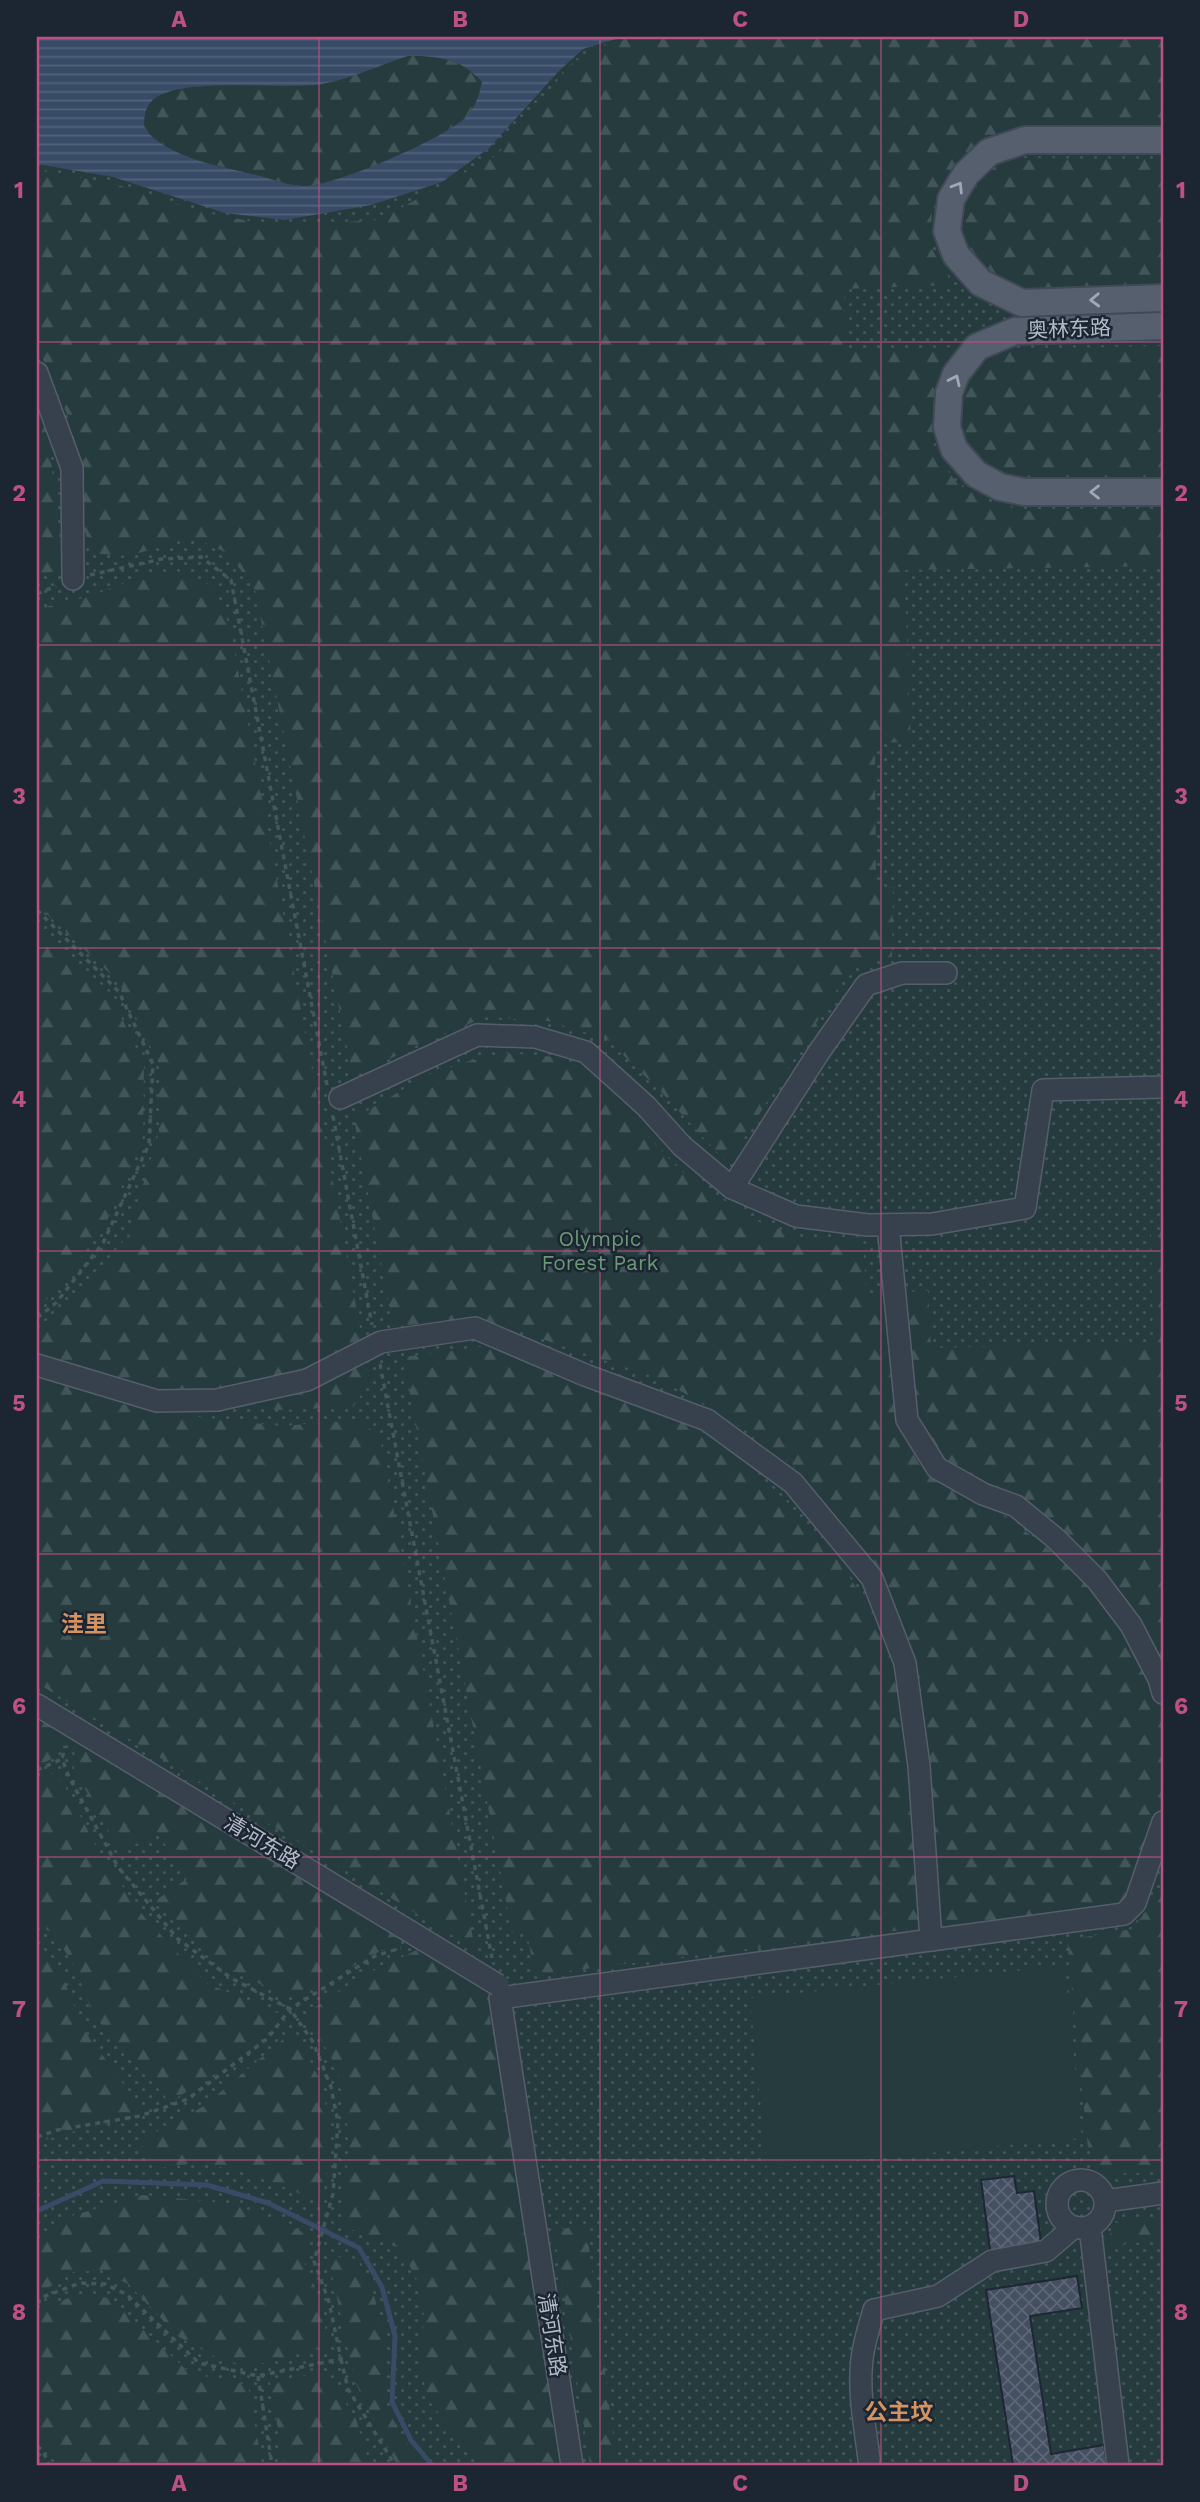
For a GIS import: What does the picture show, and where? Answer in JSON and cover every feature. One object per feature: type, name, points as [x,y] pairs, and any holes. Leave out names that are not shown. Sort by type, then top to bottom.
[{"type":"main road","points":[[1163,140],[1025,140],[989,152],[966,174],[951,199],[947,231],[956,255],[981,283],[1022,303],[1163,298]]},
{"type":"main road","name":"奥林东路","points":[[1163,326],[1015,331],[977,347],[957,374],[949,393],[947,427],[954,450],[976,474],[1000,487],[1024,492],[1163,492]]},
{"type":"lane","points":[[37,373],[72,468],[73,579]]},
{"type":"lane","points":[[732,1188],[819,1052],[866,985],[902,973],[946,972]]},
{"type":"lane","points":[[333,1098],[477,1035],[535,1037],[586,1052],[646,1106],[682,1146],[732,1188],[796,1216],[888,1225],[932,1224],[1025,1208],[1043,1090],[1163,1087]]},
{"type":"lane","points":[[888,1225],[907,1420],[937,1468],[983,1494],[1017,1506],[1055,1538],[1097,1580],[1131,1625],[1159,1679],[1163,1693]]},
{"type":"lane","points":[[37,1366],[158,1401],[217,1400],[307,1380],[376,1344],[475,1328],[585,1375],[707,1420],[793,1483],[873,1578],[905,1663],[919,1766],[931,1940]]},
{"type":"lane","name":"清河东路","points":[[37,1705],[424,1940],[495,1987],[572,2465]]},
{"type":"lane","points":[[495,1987],[931,1940],[1124,1914],[1135,1903],[1163,1822]]},
{"type":"lane","points":[[869,2459],[861,2363],[874,2310],[939,2297],[992,2262],[1046,2251],[1102,2217],[1105,2201],[1098,2187],[1084,2180],[1069,2183],[1058,2195],[1057,2203],[1061,2218],[1082,2227]]},
{"type":"lane","points":[[1105,2201],[1163,2193]]},
{"type":"lane","points":[[1082,2227],[1118,2465]]},
{"type":"path","points":[[73,579],[162,559],[201,557],[231,580],[333,1098],[495,1987]]},
{"type":"path","points":[[37,910],[119,992],[153,1064],[149,1144],[103,1243],[56,1303],[37,1318]]},
{"type":"path","points":[[70,1726],[62,1759],[118,1867],[178,1939],[231,1978],[290,2010],[313,2042],[331,2087],[338,2122],[333,2194],[314,2261],[330,2302],[348,2389],[396,2465]]},
{"type":"path","points":[[37,1770],[62,1759]]},
{"type":"path","points":[[37,2137],[57,2130],[140,2116],[188,2099],[268,2038],[290,2010],[375,1956],[424,1940]]},
{"type":"path","points":[[37,2304],[43,2297],[80,2283],[105,2284],[126,2294],[199,2363],[258,2376],[341,2359]]},
{"type":"path","points":[[258,2376],[272,2465]]},
{"type":"path","points":[[37,2446],[43,2451],[49,2465]]},
{"type":"path","points":[[37,2457],[43,2451]]},
{"type":"green space","name":"Olympic Forest Park","points":[[37,37],[1163,37],[1163,2465],[37,2465]]},
{"type":"green space","points":[[791,37],[800,40],[818,37],[1163,37],[1163,134],[977,148],[947,174],[932,212],[930,246],[953,285],[844,289],[846,350],[962,347],[936,384],[931,414],[935,454],[958,484],[990,503],[1029,511],[1163,511],[1163,566],[904,570],[911,741],[875,744],[876,888],[893,887],[892,957],[850,969],[728,1164],[607,1039],[548,1021],[487,1017],[430,1039],[353,1077],[255,590],[229,554],[193,537],[129,556],[100,554],[82,528],[73,428],[37,351],[37,170],[115,184],[201,212],[276,226],[379,220],[497,155],[572,63],[619,38]]},
{"type":"green space","points":[[408,56],[448,60],[474,74],[482,82],[471,111],[452,128],[434,138],[342,178],[307,186],[290,184],[198,160],[169,148],[144,129],[145,112],[150,103],[162,94],[204,86],[322,84]]},
{"type":"green space","points":[[1020,158],[1163,159],[1163,290],[1017,294],[967,261],[956,213],[970,188],[993,165]]},
{"type":"green space","points":[[1163,346],[1163,487],[1036,488],[981,468],[966,448],[956,425],[963,391],[982,363],[1009,349]]},
{"type":"green space","points":[[37,410],[48,434],[63,568],[37,578]]},
{"type":"green space","points":[[184,571],[214,588],[230,627],[370,1382],[353,1407],[278,1410],[165,1397],[37,1357],[37,1329],[74,1298],[127,1237],[159,1132],[159,1064],[118,981],[37,905],[37,609],[88,597],[144,576]]},
{"type":"green space","points":[[37,924],[110,993],[144,1065],[143,1137],[106,1223],[57,1291],[37,1307]]},
{"type":"green space","points":[[508,1053],[556,1057],[581,1066],[680,1170],[751,1219],[804,1238],[863,1237],[866,1293],[888,1294],[905,1435],[1043,1544],[1096,1594],[1146,1664],[1163,1705],[1163,1790],[1156,1833],[1122,1909],[938,1933],[920,1674],[899,1620],[858,1550],[791,1463],[722,1414],[657,1378],[521,1332],[458,1322],[393,1326],[354,1119],[427,1075],[469,1061]]},
{"type":"green space","points":[[1151,1230],[1163,1230],[1163,1662],[1149,1636],[1094,1566],[1007,1489],[958,1469],[939,1453],[916,1415],[901,1292],[928,1291],[931,1348],[1153,1342]]},
{"type":"green space","points":[[487,1346],[551,1365],[673,1416],[733,1450],[788,1503],[843,1567],[877,1621],[896,1672],[905,1732],[919,1928],[535,1975],[527,1933],[512,1933],[403,1357]]},
{"type":"green space","points":[[37,1377],[145,1411],[281,1426],[359,1420],[380,1437],[475,1949],[37,1683]]},
{"type":"green space","points":[[37,1712],[64,1729],[58,1756],[37,1766]]},
{"type":"green space","points":[[75,1737],[405,1937],[295,1999],[242,1976],[193,1941],[155,1901],[188,1878],[156,1831],[121,1854],[74,1769]]},
{"type":"green space","points":[[57,1771],[101,1856],[145,1918],[206,1983],[280,2014],[226,2067],[170,2102],[94,2016],[75,1968],[54,1933],[37,1926],[37,1782]]},
{"type":"green space","points":[[1163,1890],[1163,2170],[1106,2177],[1088,2148],[1067,1940],[1132,1929]]},
{"type":"green space","points":[[37,1942],[58,1966],[84,2029],[143,2112],[37,2142]]},
{"type":"green space","points":[[425,1946],[485,1987],[563,2465],[489,2465],[457,2437],[428,2399],[419,2361],[424,2316],[416,2277],[399,2248],[340,2225],[350,2140],[337,2068],[306,2013],[367,1974]]},
{"type":"green space","points":[[1065,1966],[1082,2138],[767,2169],[750,1998]]},
{"type":"green space","points":[[294,2030],[323,2086],[331,2142],[322,2203],[248,2172],[198,2163],[159,2168],[139,2141],[204,2106]]},
{"type":"green space","points":[[143,2195],[235,2204],[310,2235],[305,2264],[321,2301],[328,2346],[252,2366],[221,2360],[179,2337],[128,2284],[101,2270],[73,2272],[37,2295],[37,2241],[71,2216]]},
{"type":"green space","points":[[1163,2217],[1163,2240],[1106,2246],[1114,2223]]},
{"type":"green space","points":[[586,2224],[617,2465],[590,2465],[554,2231]]},
{"type":"green space","points":[[328,2256],[357,2259],[373,2292],[385,2335],[383,2403],[414,2454],[425,2465],[397,2465],[355,2382]]},
{"type":"green space","points":[[79,2294],[109,2298],[190,2373],[248,2385],[262,2465],[62,2465],[37,2443],[37,2321],[48,2306]]},
{"type":"green space","points":[[325,2372],[356,2419],[370,2465],[284,2465],[270,2382]]},
{"type":"water","points":[[46,37],[634,37],[619,38],[583,49],[559,71],[489,148],[442,182],[371,205],[285,220],[225,213],[113,177],[37,164],[37,40]],"holes":[[[408,56],[457,63],[482,82],[471,111],[452,128],[434,138],[342,178],[307,186],[290,184],[183,155],[156,140],[144,129],[145,112],[150,103],[162,94],[204,86],[322,84]]]},
{"type":"building","points":[[1014,2176],[1017,2193],[1034,2191],[1042,2250],[991,2257],[981,2180]]},
{"type":"building","points":[[1077,2276],[1082,2308],[1030,2316],[1051,2454],[1104,2445],[1107,2465],[1013,2465],[986,2290]]},
{"type":"waterway","points":[[37,2211],[103,2181],[207,2185],[268,2203],[359,2248],[382,2287],[395,2336],[392,2402],[411,2440],[432,2465]]},
{"type":"district","name":"洼里","points":[[84,1624]]},
{"type":"district","name":"公主坟","points":[[899,2412]]}]
